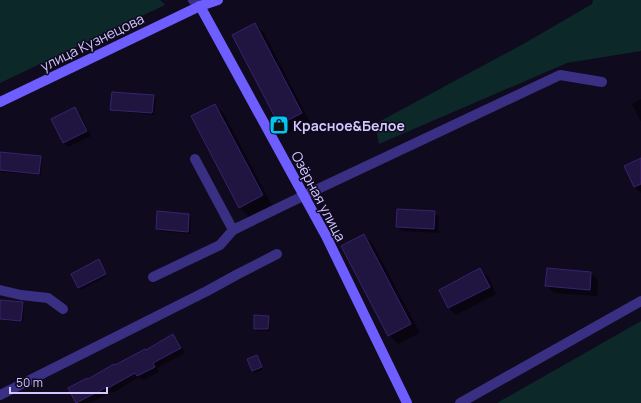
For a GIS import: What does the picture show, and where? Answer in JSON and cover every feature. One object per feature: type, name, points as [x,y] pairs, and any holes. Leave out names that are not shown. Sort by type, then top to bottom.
[{"type":"street","name":"улица Кузнецова","points":[[0,102],[196,3],[218,0]]},
{"type":"street","name":"Озёрная улица","points":[[196,3],[326,236],[407,403]]},
{"type":"street","points":[[153,277],[220,245],[233,230],[560,75],[602,82]]},
{"type":"street","points":[[195,159],[233,230]]},
{"type":"street","points":[[0,395],[207,291],[277,254]]},
{"type":"street","points":[[0,290],[21,295],[48,298],[63,309]]},
{"type":"street","points":[[460,403],[641,301]]},
{"type":"green space","points":[[0,0],[160,0],[165,5],[0,83]]},
{"type":"green space","points":[[593,0],[641,0],[641,51],[567,63],[379,144],[375,124],[525,43],[592,4]]},
{"type":"green space","points":[[641,321],[641,403],[497,403]]},
{"type":"building","points":[[255,23],[302,113],[279,125],[232,35]]},
{"type":"building","points":[[112,92],[154,95],[152,113],[110,110]]},
{"type":"building","points":[[215,104],[263,195],[239,208],[191,116]]},
{"type":"building","points":[[75,107],[87,131],[63,143],[51,119]]},
{"type":"building","points":[[0,152],[41,156],[39,174],[0,170]]},
{"type":"building","points":[[641,158],[641,184],[634,187],[624,166]]},
{"type":"building","points":[[397,209],[435,211],[434,229],[396,227]]},
{"type":"building","points":[[157,211],[189,214],[188,232],[156,229]]},
{"type":"building","points":[[364,234],[411,324],[388,336],[341,246]]},
{"type":"building","points":[[99,259],[106,274],[78,288],[71,274]]},
{"type":"building","points":[[480,268],[490,287],[448,308],[439,290]]},
{"type":"building","points":[[547,268],[591,272],[590,290],[545,286]]},
{"type":"building","points":[[0,300],[23,302],[21,321],[0,319]]},
{"type":"building","points":[[254,315],[269,316],[268,329],[254,329]]},
{"type":"building","points":[[173,334],[181,348],[153,363],[155,367],[137,376],[135,373],[76,403],[68,388],[87,378],[88,379],[114,364],[115,365],[145,349],[146,350]]},
{"type":"building","points":[[257,355],[262,367],[252,371],[247,359]]},
{"type":"place","name":"Красное&Белое","points":[[279,125]]}]
